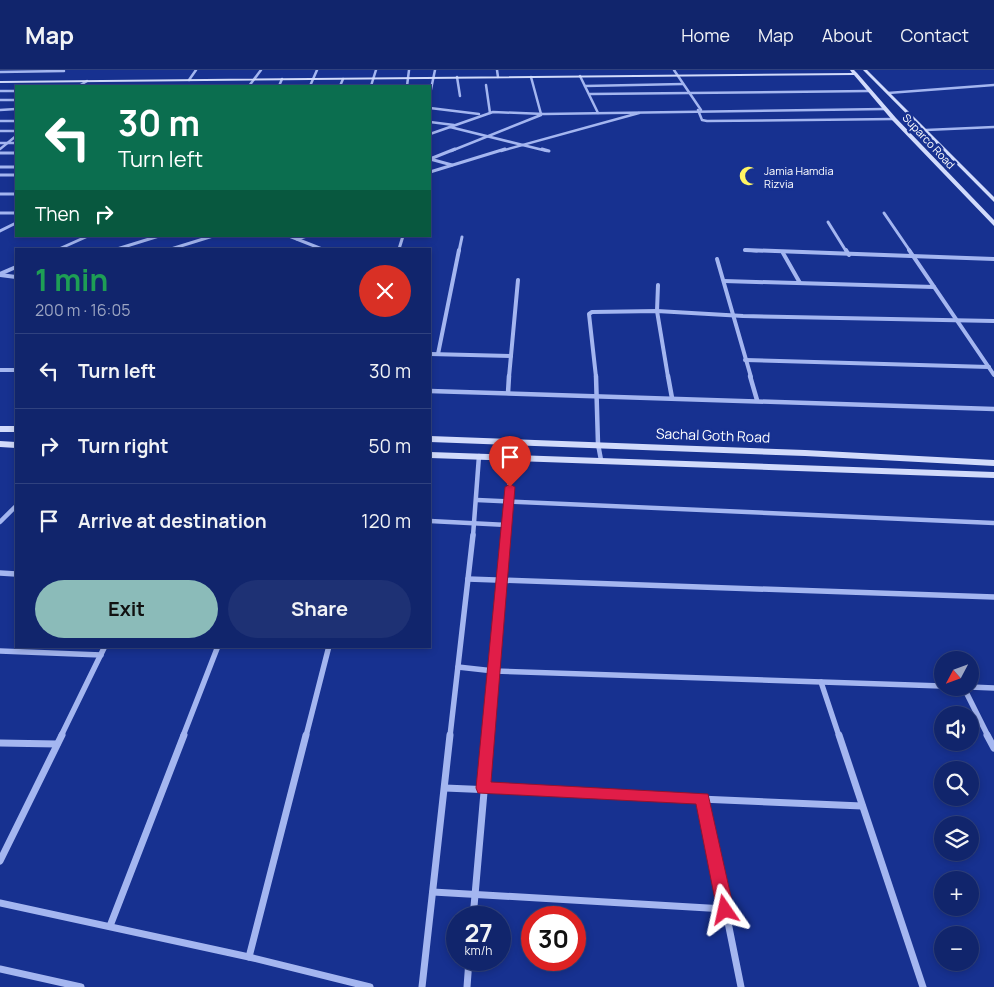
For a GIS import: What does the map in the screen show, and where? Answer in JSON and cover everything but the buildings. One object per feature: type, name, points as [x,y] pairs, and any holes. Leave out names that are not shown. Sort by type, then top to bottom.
[{"type":"street","points":[[22,72],[29,70]]},
{"type":"street","points":[[189,80],[196,70]]},
{"type":"street","points":[[250,85],[261,70]]},
{"type":"street","points":[[311,85],[317,70]]},
{"type":"street","points":[[371,85],[376,70]]},
{"type":"street","points":[[407,85],[409,70]]},
{"type":"street","points":[[431,90],[435,70]]},
{"type":"street","points":[[497,70],[498,77]]},
{"type":"street","points":[[674,70],[704,121],[916,121]]},
{"type":"street","name":"Suparco Road","points":[[865,70],[994,200]]},
{"type":"street","points":[[0,72],[64,71]]},
{"type":"street","points":[[0,82],[854,72]]},
{"type":"street","name":"Suparco Road","points":[[854,72],[895,120],[994,224]]},
{"type":"street","points":[[580,76],[598,113]]},
{"type":"street","points":[[457,77],[460,96]]},
{"type":"street","points":[[531,77],[542,114]]},
{"type":"street","points":[[279,85],[282,79]]},
{"type":"street","points":[[340,85],[343,79]]},
{"type":"street","points":[[82,85],[88,81]]},
{"type":"street","points":[[585,86],[683,84]]},
{"type":"street","points":[[486,85],[490,113]]},
{"type":"street","points":[[888,92],[994,85]]},
{"type":"street","points":[[0,91],[15,91]]},
{"type":"street","points":[[590,94],[869,91]]},
{"type":"street","points":[[0,100],[15,100]]},
{"type":"street","points":[[431,108],[482,115]]},
{"type":"street","points":[[431,134],[490,113],[542,114],[699,110],[885,109]]},
{"type":"street","points":[[0,110],[15,110]]},
{"type":"street","points":[[431,172],[522,144],[642,112]]},
{"type":"street","points":[[431,159],[542,114]]},
{"type":"street","points":[[0,121],[15,121]]},
{"type":"street","points":[[431,122],[454,125]]},
{"type":"street","points":[[450,127],[549,151]]},
{"type":"street","points":[[926,130],[994,127]]},
{"type":"street","points":[[0,131],[15,131]]},
{"type":"street","points":[[0,149],[15,137]]},
{"type":"street","points":[[0,143],[15,143]]},
{"type":"street","points":[[0,153],[15,153]]},
{"type":"street","points":[[431,159],[453,166]]},
{"type":"street","points":[[0,167],[15,167]]},
{"type":"street","points":[[0,175],[15,176]]},
{"type":"street","points":[[0,194],[15,194]]},
{"type":"street","points":[[0,213],[15,213]]},
{"type":"street","points":[[884,213],[994,375]]},
{"type":"street","points":[[828,222],[849,255]]},
{"type":"street","points":[[1,230],[15,223]]},
{"type":"street","points":[[61,248],[86,237]]},
{"type":"street","points":[[120,248],[156,237]]},
{"type":"street","points":[[174,248],[210,237]]},
{"type":"street","points":[[292,237],[320,248]]},
{"type":"street","points":[[297,239],[304,237]]},
{"type":"street","points":[[438,354],[462,237]]},
{"type":"street","points":[[745,250],[783,254],[994,259]]},
{"type":"street","points":[[783,254],[800,283]]},
{"type":"street","points":[[718,259],[757,400]]},
{"type":"street","points":[[0,275],[15,268]]},
{"type":"street","points":[[0,275],[15,277]]},
{"type":"street","points":[[508,393],[518,280]]},
{"type":"street","points":[[724,281],[934,287]]},
{"type":"street","points":[[658,285],[657,311],[672,398]]},
{"type":"street","points":[[600,460],[598,396],[589,314],[602,310],[994,321]]},
{"type":"street","points":[[431,354],[512,356]]},
{"type":"street","points":[[745,360],[989,367]]},
{"type":"street","points":[[0,370],[15,370]]},
{"type":"street","points":[[431,391],[994,409]]},
{"type":"street","points":[[0,429],[15,429]]},
{"type":"street","name":"Sachal Goth Road","points":[[431,439],[598,444],[994,463]]},
{"type":"street","points":[[0,444],[15,445]]},
{"type":"street","points":[[431,455],[994,475]]},
{"type":"street","points":[[422,987],[475,522],[479,456]]},
{"type":"street","points":[[474,906],[483,788],[510,502],[511,458]]},
{"type":"street","points":[[477,500],[994,523]]},
{"type":"street","points":[[0,522],[13,512]]},
{"type":"street","points":[[431,521],[507,525]]},
{"type":"street","points":[[0,573],[15,574]]},
{"type":"street","points":[[468,579],[994,597]]},
{"type":"street","points":[[0,861],[104,648]]},
{"type":"street","points":[[110,926],[217,648]]},
{"type":"street","points":[[249,957],[328,648]]},
{"type":"street","points":[[0,651],[101,655]]},
{"type":"street","points":[[458,667],[494,671],[934,686]]},
{"type":"street","points":[[822,682],[923,987]]},
{"type":"street","points":[[979,687],[994,688]]},
{"type":"street","points":[[968,696],[994,748]]},
{"type":"street","points":[[0,743],[57,744]]},
{"type":"street","points":[[445,788],[483,788],[862,806]]},
{"type":"street","points":[[703,798],[741,987]]},
{"type":"street","points":[[433,892],[725,910]]},
{"type":"street","points":[[0,903],[249,957],[370,987]]},
{"type":"street","points":[[0,969],[81,987]]},
{"type":"street","points":[[467,987],[469,971]]},
{"type":"place","name":"Jamia Hamdia Rizvia","points":[[749,176]]},
{"type":"route","points":[[510,487],[483,788],[703,798],[725,910]]}]
